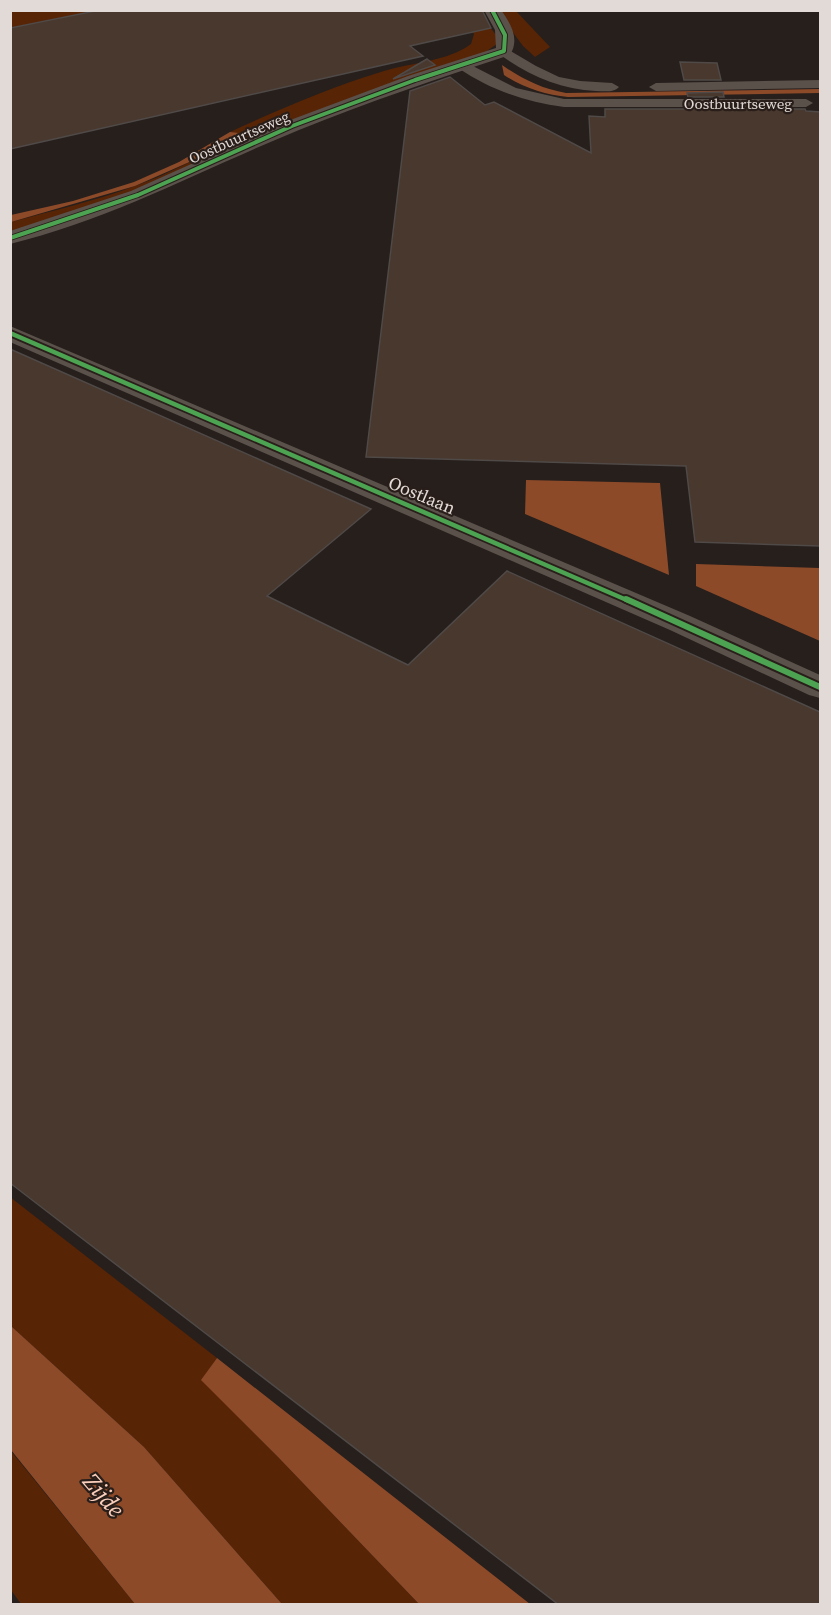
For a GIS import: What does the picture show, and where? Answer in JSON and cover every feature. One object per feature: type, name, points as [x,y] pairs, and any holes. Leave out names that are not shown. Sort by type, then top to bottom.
[{"type":"street","points":[[492,10],[504,28],[507,42],[504,51]]},
{"type":"street","name":"Oostbuurtseweg","points":[[10,238],[138,195],[292,126],[415,80],[504,51]]},
{"type":"street","name":"Oostlaan","points":[[10,333],[669,618],[820,687]]},
{"type":"lane","name":"Oostbuurtseweg","points":[[504,51],[545,79],[570,85],[632,87],[820,84]]},
{"type":"lane","name":"Oostbuurtseweg","points":[[463,65],[497,87],[539,100],[564,103],[806,103]]},
{"type":"shaded area","points":[[11,10],[95,10],[95,11],[11,28]]},
{"type":"shaded area","points":[[497,11],[516,11],[550,47],[535,57],[523,46]]},
{"type":"shaded area","points":[[460,14],[480,15],[501,41],[480,56],[148,186],[11,234],[11,222],[89,201],[149,181],[188,163],[238,134],[230,132],[306,99],[384,71],[451,55],[471,44],[474,34]]},
{"type":"shaded area","points":[[10,1197],[217,1358],[202,1380],[419,1604],[282,1604],[144,1447],[11,1326]]},
{"type":"shaded area","points":[[10,1450],[135,1604],[21,1604],[11,1590]]},
{"type":"water","points":[[502,65],[533,83],[566,93],[820,89],[820,93],[568,97],[543,93],[519,84],[504,75]]},
{"type":"water","points":[[230,132],[239,133],[203,156],[135,186],[11,222],[11,215],[73,201],[134,182],[179,162]]},
{"type":"water","points":[[526,480],[660,483],[669,575],[525,514]]},
{"type":"water","points":[[696,564],[820,568],[820,641],[696,586]]},
{"type":"water","name":"Zijde","points":[[11,1326],[144,1447],[282,1604],[135,1604],[11,1450]]},
{"type":"water","points":[[217,1358],[530,1604],[419,1604],[201,1380]]},
{"type":"building","points":[[100,10],[482,10],[491,28],[410,46],[423,56],[10,149],[10,28]]},
{"type":"building","points":[[427,59],[435,65],[393,79]]},
{"type":"building","points":[[680,62],[717,63],[721,80],[684,80]]},
{"type":"building","points":[[450,77],[485,105],[494,102],[591,153],[589,116],[605,117],[605,109],[805,109],[820,112],[820,546],[695,542],[686,466],[366,457],[410,91]]},
{"type":"building","points":[[723,92],[724,97],[688,97],[687,93]]},
{"type":"building","points":[[10,349],[371,509],[267,596],[408,665],[507,571],[820,712],[820,1605],[559,1605],[10,1183]]},
{"type":"cycle path","points":[[10,238],[138,195],[292,126],[415,80],[504,51],[505,35],[502,25],[492,10]]},
{"type":"cycle path","points":[[10,333],[680,623],[820,687]]}]
